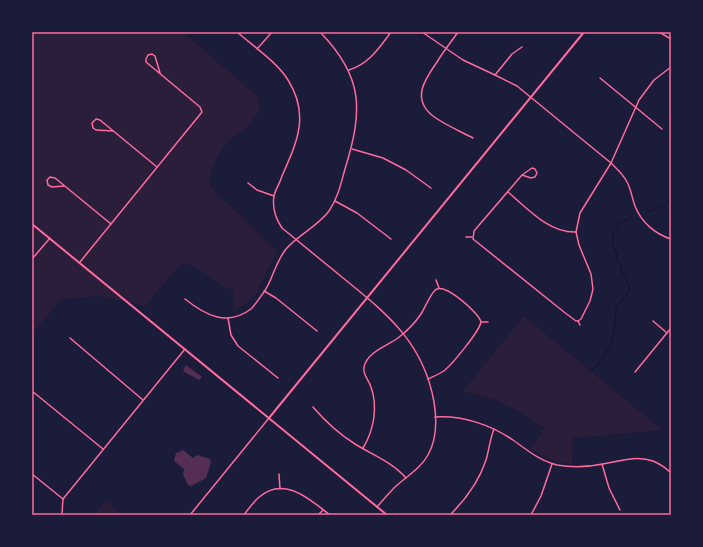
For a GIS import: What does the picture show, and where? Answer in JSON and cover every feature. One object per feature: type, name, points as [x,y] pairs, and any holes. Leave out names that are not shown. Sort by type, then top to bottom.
[{"type":"street","points":[[237,32],[277,67],[288,79],[297,99],[300,116],[296,143],[274,196],[274,210],[277,221],[282,228],[390,318],[415,350],[428,379],[433,397],[435,417],[435,435],[431,450],[421,465],[392,490],[377,507]]},
{"type":"street","points":[[257,49],[272,32]]},
{"type":"street","points":[[185,300],[206,315],[220,318],[228,318],[250,309],[264,291],[279,258],[295,239],[320,222],[335,201],[352,149],[356,131],[357,107],[355,89],[349,70],[340,53],[320,32]]},
{"type":"street","points":[[349,70],[369,60],[391,32]]},
{"type":"street","points":[[422,32],[471,65],[495,74],[517,86],[619,170],[627,181],[636,207],[646,223],[657,233],[671,239]]},
{"type":"street","points":[[458,32],[425,78],[422,89],[422,100],[426,108],[433,116],[473,138]]},
{"type":"street","points":[[190,515],[584,32]]},
{"type":"street","points":[[660,32],[671,39]]},
{"type":"street","points":[[495,74],[512,54],[522,47]]},
{"type":"street","points":[[80,262],[202,112],[200,107],[146,62],[148,55],[152,54],[155,56],[160,73]]},
{"type":"street","points":[[578,321],[581,319],[590,301],[593,284],[591,274],[579,245],[576,232],[580,212],[610,163],[635,107],[647,88],[661,74],[671,67]]},
{"type":"street","points":[[600,78],[662,130]]},
{"type":"street","points":[[113,131],[96,130],[92,126],[92,123],[96,119],[100,120],[157,167]]},
{"type":"street","points":[[352,149],[383,158],[406,170],[431,188]]},
{"type":"street","points":[[472,237],[474,232],[522,175],[532,168],[536,169],[537,173],[535,177],[531,178],[522,175]]},
{"type":"street","points":[[64,186],[50,187],[47,184],[47,180],[53,177],[111,224]]},
{"type":"street","points":[[248,183],[257,190],[274,196]]},
{"type":"street","points":[[508,192],[548,224],[561,231],[576,232]]},
{"type":"street","points":[[335,201],[361,215],[391,239]]},
{"type":"street","points":[[32,224],[387,515]]},
{"type":"street","points":[[466,238],[472,237]]},
{"type":"street","points":[[472,237],[475,241],[564,312],[578,321],[580,325]]},
{"type":"street","points":[[32,259],[50,238]]},
{"type":"street","points":[[436,280],[439,288]]},
{"type":"street","points":[[363,448],[372,429],[374,405],[372,389],[364,372],[364,367],[369,358],[376,351],[392,342],[416,320],[426,307],[433,292],[439,288],[443,288],[479,316],[481,322],[477,332],[448,367],[428,379]]},
{"type":"street","points":[[264,291],[276,298],[317,332]]},
{"type":"street","points":[[228,318],[231,335],[238,346],[278,378]]},
{"type":"street","points":[[653,321],[667,333]]},
{"type":"street","points":[[481,322],[488,322]]},
{"type":"street","points":[[635,372],[671,328]]},
{"type":"street","points":[[70,338],[143,400]]},
{"type":"street","points":[[62,513],[63,499],[185,349]]},
{"type":"street","points":[[32,391],[103,449]]},
{"type":"street","points":[[313,407],[335,428],[363,448],[390,463],[406,478]]},
{"type":"street","points":[[435,417],[450,417],[466,420],[494,430],[507,436],[534,455],[552,464],[572,467],[642,458],[658,464],[671,473]]},
{"type":"street","points":[[450,515],[464,501],[476,483],[485,463],[494,430]]},
{"type":"street","points":[[532,515],[541,496],[552,464]]},
{"type":"street","points":[[602,464],[609,488],[620,510]]},
{"type":"street","points":[[32,474],[63,499]]},
{"type":"street","points":[[279,474],[280,489]]},
{"type":"street","points":[[244,515],[262,496],[274,490],[280,489],[292,490],[299,493],[330,515]]},
{"type":"street","points":[[318,515],[322,510]]},
{"type":"shaded area","points":[[32,32],[183,32],[258,97],[260,110],[247,128],[231,138],[219,154],[210,176],[210,185],[218,195],[277,252],[255,294],[242,307],[233,311],[233,290],[220,284],[198,269],[185,264],[178,266],[145,306],[99,296],[60,300],[32,334]]},
{"type":"shaded area","points":[[524,316],[662,430],[573,437],[572,464],[550,460],[530,449],[545,428],[521,412],[496,400],[463,391]]},
{"type":"shaded area","points":[[106,501],[122,515],[95,515]]},
{"type":"building","points":[[186,365],[202,377],[199,380],[183,371]]},
{"type":"building","points":[[183,450],[193,458],[197,455],[210,459],[211,462],[206,478],[191,486],[188,485],[183,474],[184,469],[174,461],[176,453]]},
{"type":"waterway","points":[[647,211],[662,206],[671,196]]},
{"type":"waterway","points":[[588,373],[598,365],[612,342],[616,308],[629,292],[630,288],[622,272],[621,265],[617,261],[617,254],[612,240],[617,228],[632,217]]}]
